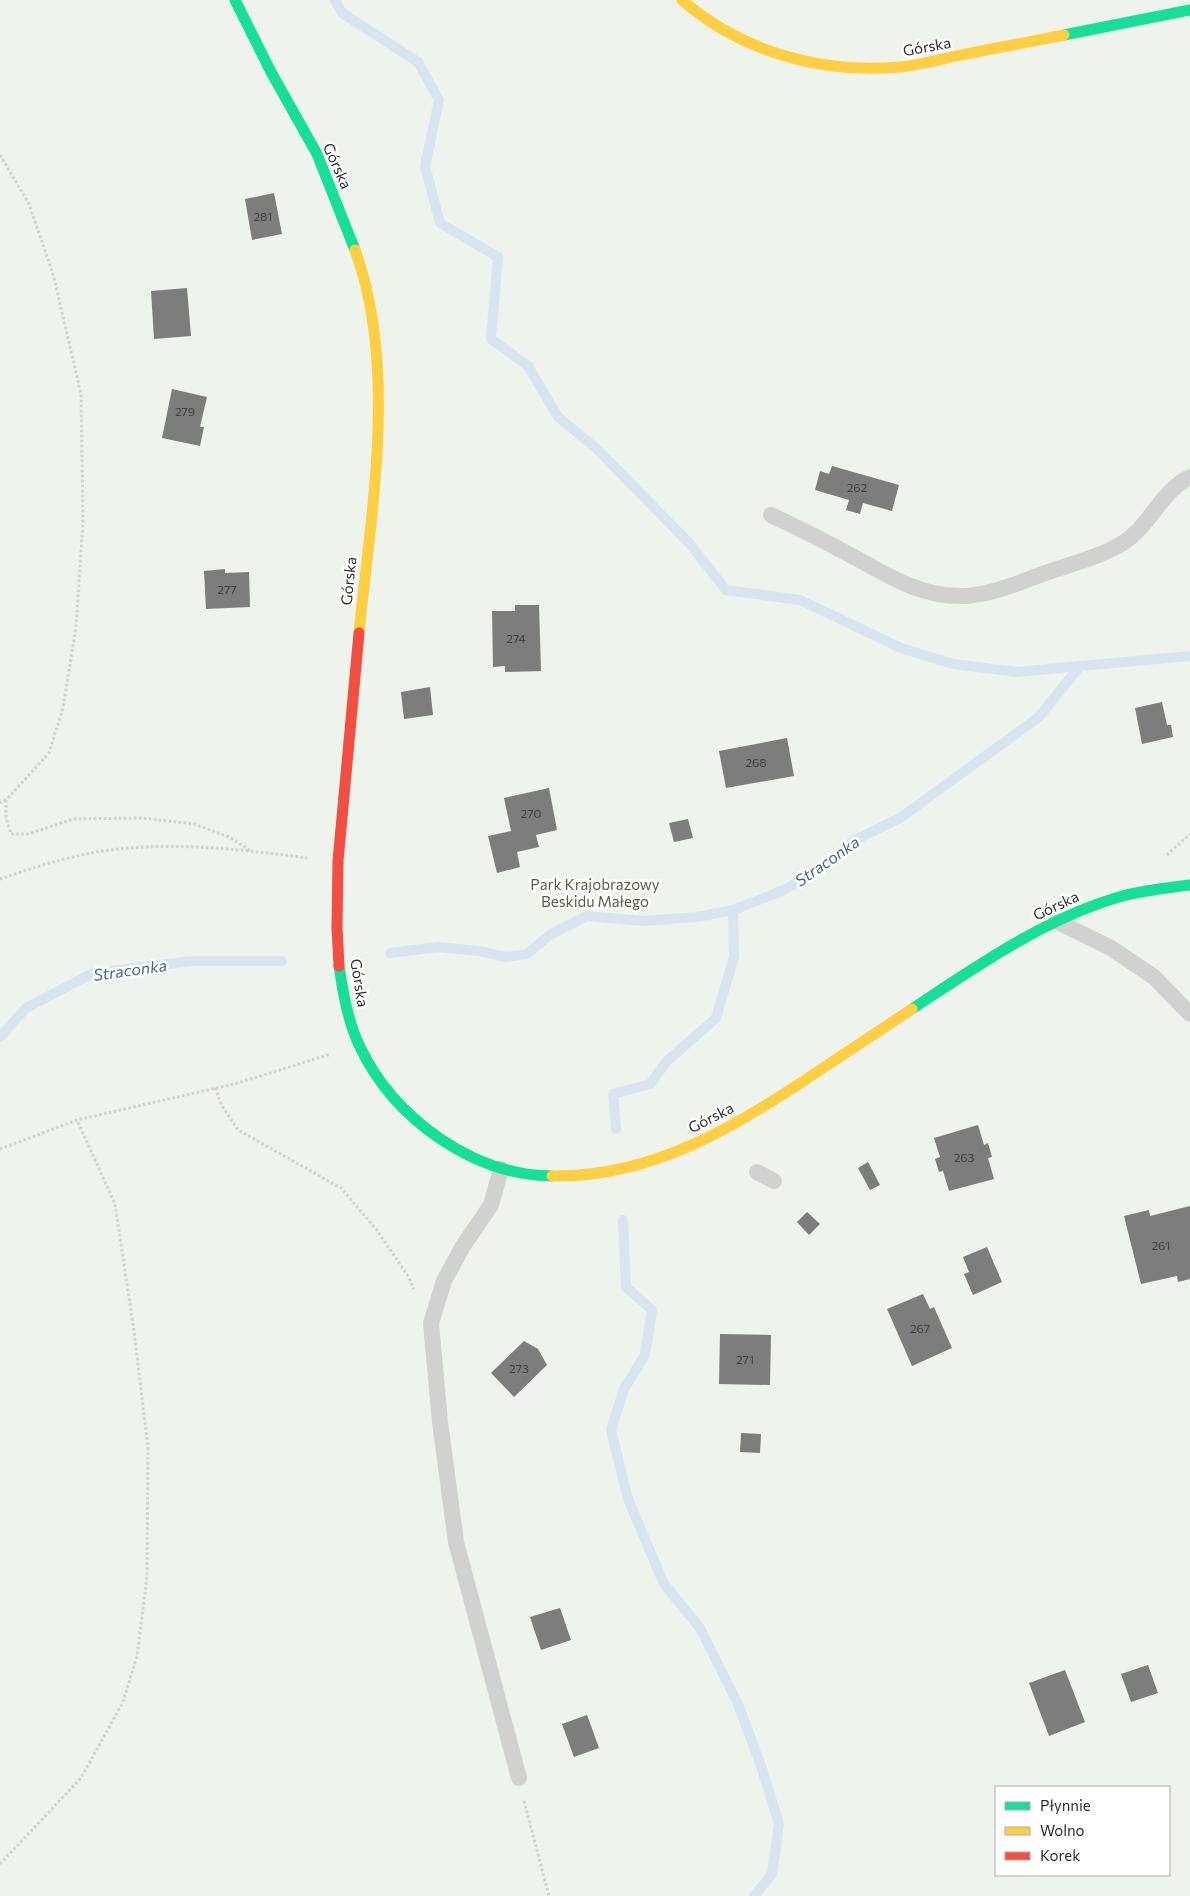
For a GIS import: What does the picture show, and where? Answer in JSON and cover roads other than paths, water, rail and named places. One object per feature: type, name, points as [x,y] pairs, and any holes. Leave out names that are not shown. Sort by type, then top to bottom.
[{"type":"street","name":"Górska","points":[[234,0],[322,166],[355,246],[368,292],[377,345],[378,444],[340,820],[337,906],[340,969],[350,1020],[358,1046],[383,1086],[408,1112],[437,1135],[466,1154],[501,1169],[577,1176],[627,1169],[679,1151],[765,1107],[1001,951],[1056,921],[1110,899],[1174,886],[1190,886]]},
{"type":"street","name":"Górska","points":[[682,0],[708,21],[732,36],[781,55],[838,67],[868,69],[902,67],[1190,10]]},
{"type":"lane","points":[[771,515],[839,549],[900,583],[936,595],[966,596],[996,591],[1100,554],[1122,544],[1137,533],[1183,480],[1190,477]]},
{"type":"lane","points":[[1056,921],[1111,948],[1154,978],[1190,1014]]},
{"type":"lane","points":[[501,1169],[491,1204],[463,1246],[444,1281],[431,1323],[440,1422],[456,1542],[519,1778]]},
{"type":"waterway","points":[[335,0],[342,13],[418,62],[439,100],[425,166],[440,223],[498,257],[491,339],[528,366],[558,417],[597,449],[690,544],[726,590],[800,600],[901,648],[953,664],[1017,672],[1080,666]]},
{"type":"waterway","name":"Straconka","points":[[390,953],[438,947],[479,951],[506,957],[527,954],[551,934],[587,916],[643,921],[697,917],[733,910],[784,890],[824,867],[853,841],[900,818],[1039,717],[1080,666],[1190,656]]},
{"type":"waterway","points":[[616,1129],[613,1094],[650,1084],[667,1061],[716,1018],[734,957],[733,910]]},
{"type":"waterway","name":"Straconka","points":[[0,1037],[26,1008],[93,973],[193,961],[282,961]]},
{"type":"waterway","points":[[623,1220],[626,1287],[652,1310],[645,1355],[624,1389],[611,1430],[628,1499],[664,1584],[700,1628],[738,1704],[762,1769],[779,1824],[772,1874],[754,1896]]},
{"type":"park label","name":"Park Krajobrazowy Beskidu Małego","points":[[595,894]]}]
